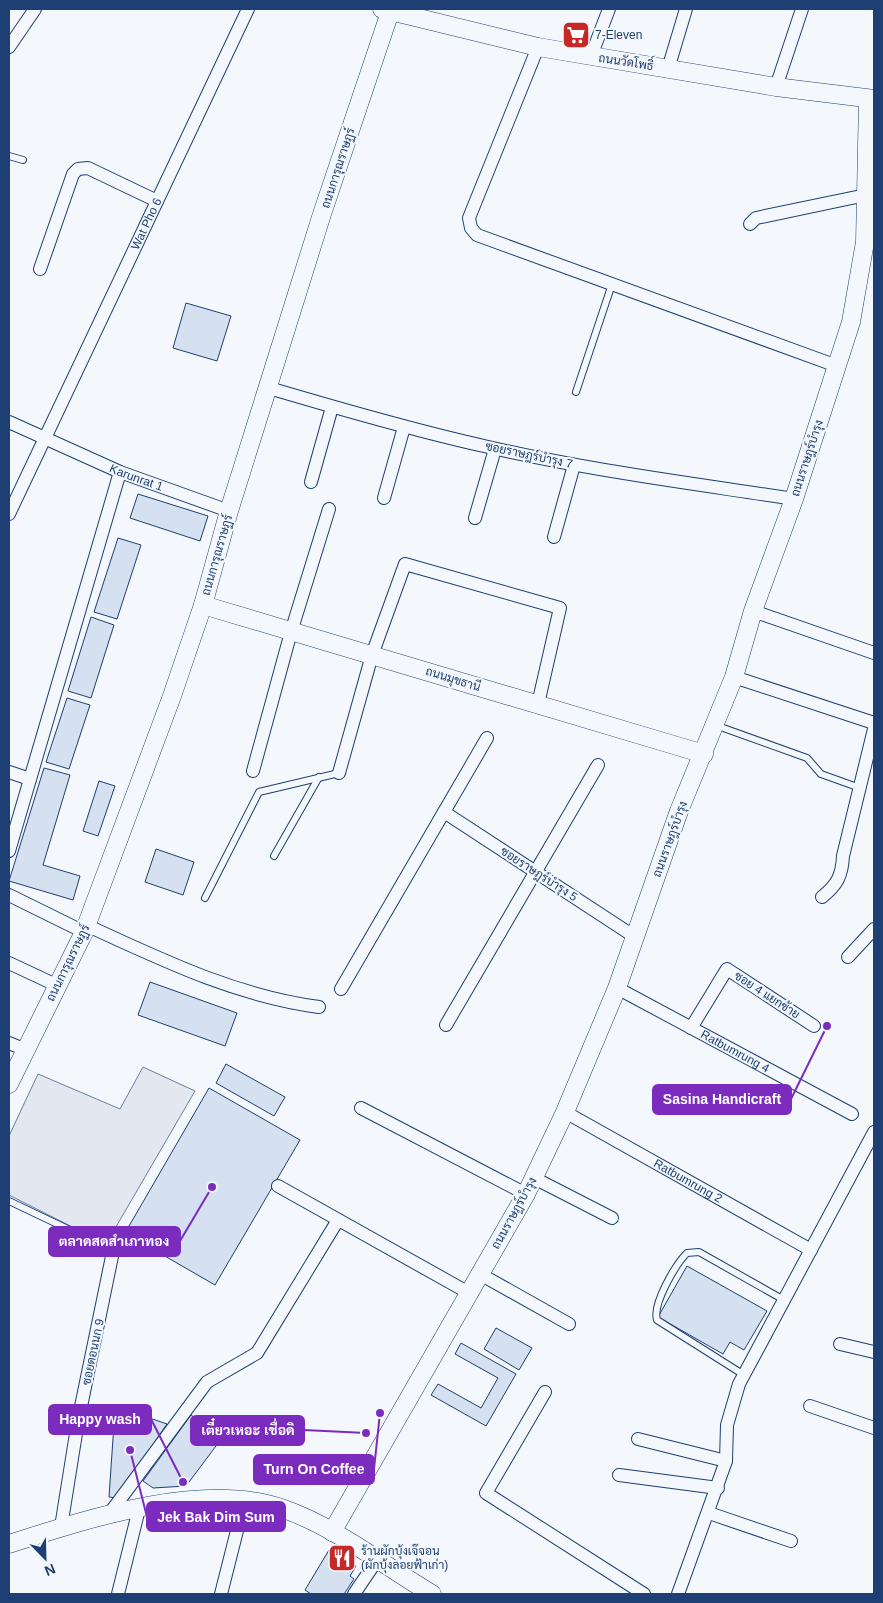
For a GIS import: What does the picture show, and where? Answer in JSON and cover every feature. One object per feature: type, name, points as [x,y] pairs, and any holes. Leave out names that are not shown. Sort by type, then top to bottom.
[{"type":"street","points":[[9,47],[35,9]]},
{"type":"street","name":"Wat Pho 6","points":[[9,514],[248,9]]},
{"type":"street","points":[[591,56],[609,9]]},
{"type":"street","points":[[668,69],[686,9]]},
{"type":"street","points":[[776,87],[802,9]]},
{"type":"street","name":"ถนนวัดโพธิ์","points":[[397,11],[538,47],[776,87],[871,99]]},
{"type":"street","name":"ถนนการุณราษฏร์","points":[[9,1084],[85,929],[172,696],[202,605],[229,511],[322,214],[397,11]]},
{"type":"street","points":[[538,47],[474,204],[469,218],[471,228],[477,234],[838,366]]},
{"type":"street","name":"ถนนราษฎร์บำรุง","points":[[332,1532],[534,1178],[565,1112],[617,988],[679,811],[734,677],[753,611],[794,499],[838,366],[869,252],[866,195],[871,99]]},
{"type":"street","points":[[40,269],[74,174],[78,169],[88,168],[157,201]]},
{"type":"street","points":[[750,224],[756,218],[866,195]]},
{"type":"street","name":"ซอยราษฎร์บำรุง 7","points":[[269,388],[404,427],[495,449],[574,465],[794,499]]},
{"type":"street","points":[[311,482],[332,407]]},
{"type":"street","name":"Karunrat 1","points":[[9,422],[120,472],[229,511]]},
{"type":"street","points":[[384,498],[404,427]]},
{"type":"street","points":[[474,518],[495,449]]},
{"type":"street","points":[[554,537],[574,465]]},
{"type":"street","points":[[9,851],[120,472]]},
{"type":"street","points":[[253,771],[291,632],[329,509]]},
{"type":"street","points":[[340,773],[372,655],[405,564],[560,608],[538,704]]},
{"type":"street","name":"ถนนมุขธานี","points":[[202,605],[704,754]]},
{"type":"street","points":[[753,611],[874,653]]},
{"type":"street","points":[[734,677],[874,723]]},
{"type":"street","points":[[822,897],[836,886],[842,872],[843,856],[874,729]]},
{"type":"street","points":[[341,988],[487,738]]},
{"type":"street","points":[[446,1025],[598,765]]},
{"type":"street","points":[[9,772],[30,778]]},
{"type":"street","name":"ซอยราษฎร์บำรุง 5","points":[[444,812],[635,937]]},
{"type":"street","points":[[9,895],[177,967],[282,1002],[319,1008]]},
{"type":"street","points":[[848,957],[874,929]]},
{"type":"street","points":[[9,963],[56,985]]},
{"type":"street","name":"ซอย 4 แยกซ้าย","points":[[690,1028],[727,969],[814,1026]]},
{"type":"street","name":"Ratbumrung 4","points":[[617,988],[852,1114]]},
{"type":"street","points":[[9,1043],[26,1050]]},
{"type":"street","points":[[361,1108],[526,1194]]},
{"type":"street","name":"Ratbumrung 2","points":[[565,1112],[811,1250]]},
{"type":"street","points":[[678,1594],[718,1488],[726,1461],[727,1425],[744,1375],[874,1132]]},
{"type":"street","points":[[534,1178],[612,1218]]},
{"type":"street","points":[[278,1186],[469,1293]]},
{"type":"street","points":[[107,1517],[207,1382],[258,1353],[338,1220]]},
{"type":"street","name":"ซอยดอนนก 9","points":[[62,1527],[78,1421],[116,1237]]},
{"type":"street","points":[[480,1274],[568,1324]]},
{"type":"street","points":[[840,1344],[874,1352]]},
{"type":"street","points":[[545,1392],[486,1493],[644,1594]]},
{"type":"street","points":[[810,1406],[874,1428]]},
{"type":"street","points":[[638,1439],[726,1461]]},
{"type":"street","points":[[618,1475],[718,1488]]},
{"type":"street","points":[[9,1544],[62,1527],[173,1500],[245,1500],[284,1509],[332,1532],[432,1594]]},
{"type":"street","points":[[221,1594],[245,1500]]},
{"type":"street","points":[[118,1594],[138,1509]]},
{"type":"street","points":[[709,1513],[791,1541]]},
{"type":"street","points":[[354,1594],[377,1560]]},
{"type":"lane","points":[[9,156],[23,160]]},
{"type":"lane","points":[[576,392],[612,284]]},
{"type":"lane","points":[[715,725],[807,758],[821,774],[860,788]]},
{"type":"lane","points":[[205,898],[259,792],[340,773]]},
{"type":"lane","points":[[274,856],[319,777]]},
{"type":"lane","points":[[9,1202],[114,1250]]},
{"type":"lane","points":[[744,1375],[657,1320],[656,1307],[678,1264],[687,1253],[699,1252],[784,1300]]},
{"type":"shaded area","points":[[143,1067],[195,1091],[106,1244],[9,1195],[9,1136],[38,1074],[120,1109]]},
{"type":"building","points":[[186,303],[231,316],[217,361],[173,348]]},
{"type":"building","points":[[138,494],[208,516],[200,541],[130,518]]},
{"type":"building","points":[[118,538],[141,545],[117,619],[94,612]]},
{"type":"building","points":[[91,617],[114,625],[91,698],[68,691]]},
{"type":"building","points":[[67,698],[90,705],[69,769],[46,762]]},
{"type":"building","points":[[44,768],[70,775],[43,865],[80,876],[73,900],[9,881]]},
{"type":"building","points":[[99,781],[115,786],[98,836],[83,831]]},
{"type":"building","points":[[156,849],[194,862],[183,895],[145,882]]},
{"type":"building","points":[[150,982],[237,1013],[225,1046],[138,1015]]},
{"type":"building","points":[[226,1064],[285,1097],[274,1116],[216,1083]]},
{"type":"building","points":[[209,1088],[300,1140],[215,1285],[125,1233]]},
{"type":"building","points":[[687,1266],[767,1311],[744,1350],[730,1342],[723,1354],[658,1317]]},
{"type":"building","points":[[496,1328],[532,1348],[519,1370],[484,1349]]},
{"type":"building","points":[[461,1343],[516,1374],[486,1426],[431,1395],[438,1384],[481,1408],[498,1378],[455,1354]]},
{"type":"building","points":[[115,1409],[132,1412],[167,1424],[116,1498],[109,1497]]},
{"type":"building","points":[[191,1415],[222,1438],[186,1486],[153,1488],[143,1481]]},
{"type":"building","points":[[329,1550],[356,1566],[350,1576],[354,1579],[344,1594],[311,1594],[305,1590]]},
{"type":"place","name":"7-Eleven","points":[[576,35]]},
{"type":"place","name":"Sasina Handicraft","points":[[827,1026]]},
{"type":"place","name":"ตลาดสดสำเภาทอง","points":[[212,1187]]},
{"type":"place","name":"Turn On Coffee","points":[[380,1413]]},
{"type":"place","name":"เตี๋ยวเหอะ เชื่อดิ","points":[[366,1433]]},
{"type":"place","name":"Jek Bak Dim Sum","points":[[130,1450]]},
{"type":"place","name":"Happy wash","points":[[183,1482]]},
{"type":"place","name":"ร้านผักบุ้งเจ๊จอน (ผักบุ้งลอยฟ้าเก่า)","points":[[342,1558]]}]
